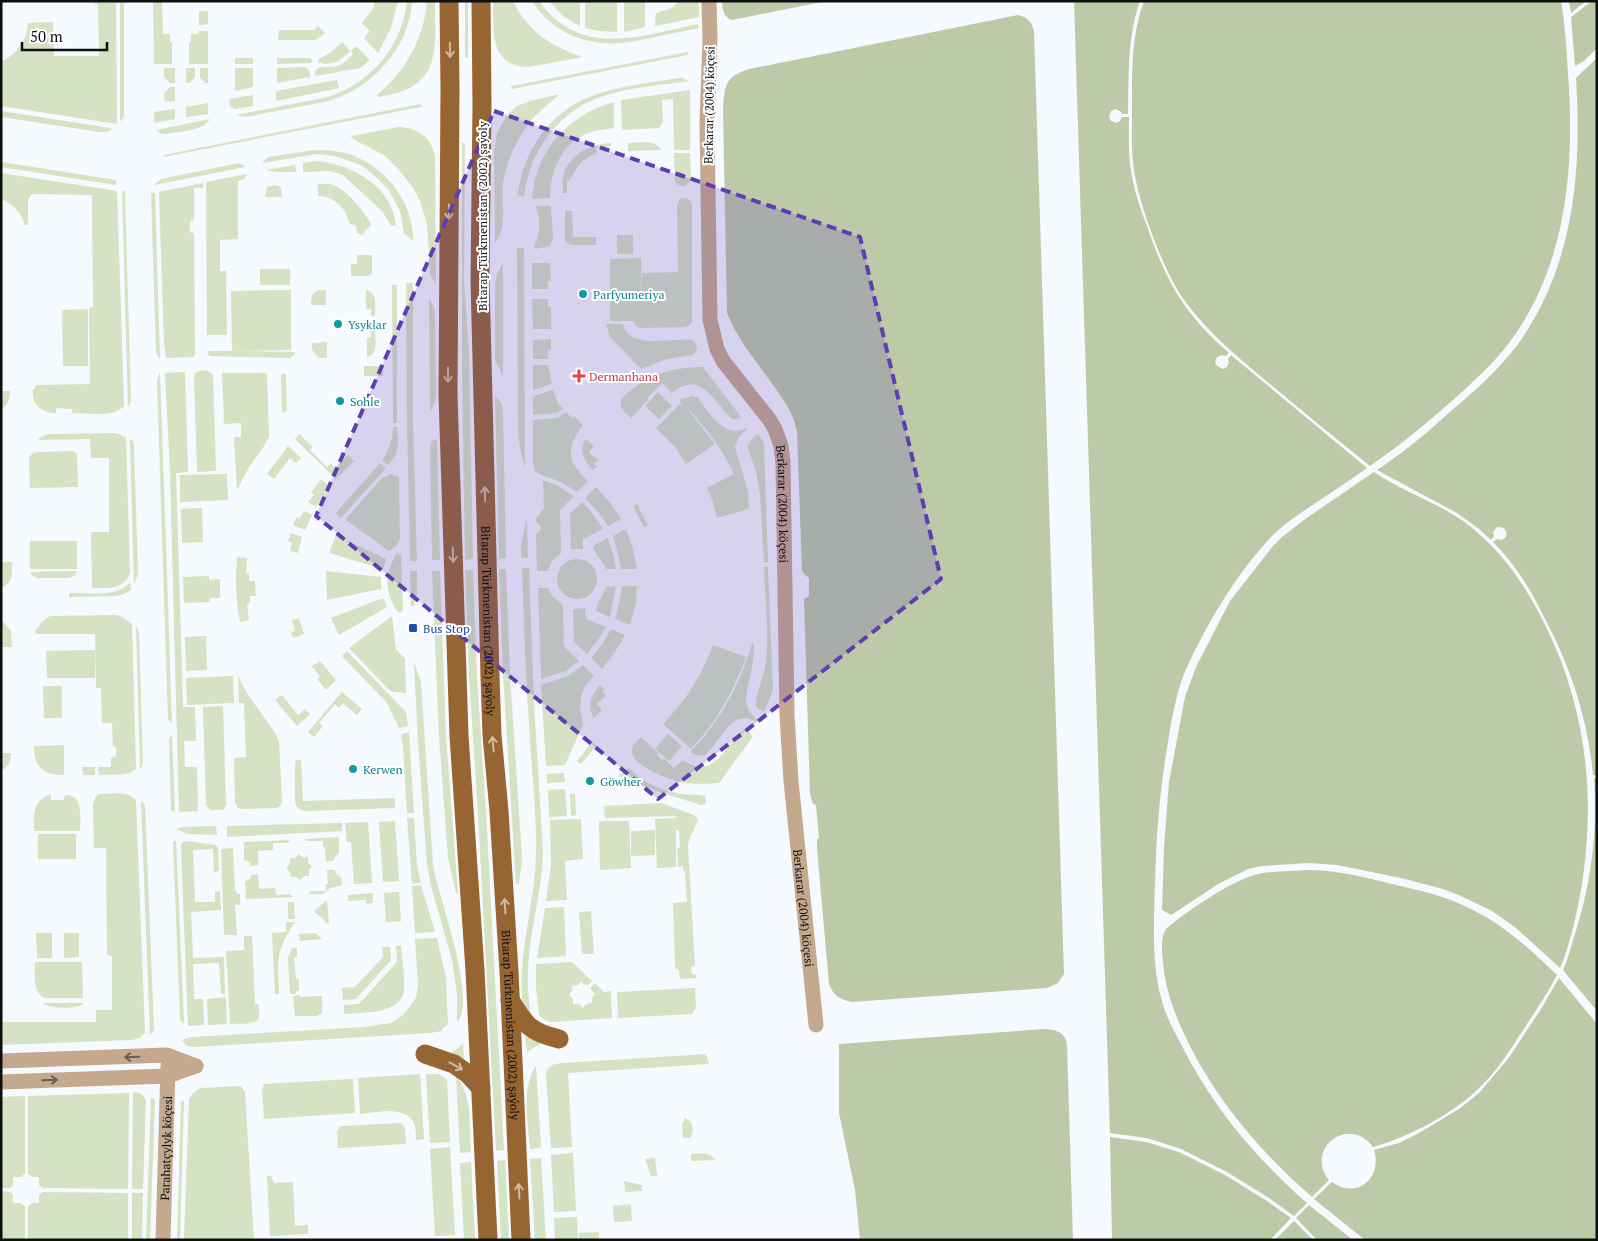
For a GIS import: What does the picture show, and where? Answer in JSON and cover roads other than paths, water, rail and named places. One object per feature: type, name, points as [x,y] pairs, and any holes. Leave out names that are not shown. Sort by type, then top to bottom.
[{"type":"main road","points":[[449,1],[448,394],[459,736],[474,960],[488,1240]]},
{"type":"main road","name":"Bitarap Türkmenistan (2002) şaýoly","points":[[481,1],[481,299],[490,676],[492,735],[499,811],[510,999],[521,1240]]},
{"type":"main road","points":[[510,999],[520,1017],[531,1029],[546,1036],[559,1039]]},
{"type":"main road","points":[[425,1054],[454,1064],[468,1074],[481,1088]]},
{"type":"street","name":"Berkarar (2004) köçesi","points":[[709,1],[710,40],[707,122],[710,320],[717,349],[723,361],[769,418],[781,446],[788,723],[792,790],[816,1026]]},
{"type":"street","points":[[1,1061],[167,1055],[196,1066],[168,1076],[1,1082]]},
{"type":"street","name":"Parahatçylyk köçesi","points":[[163,1240],[167,1055]]},
{"type":"place","name":"Parfyumeriya","points":[[583,294]]},
{"type":"place","name":"Ysyklar","points":[[338,324]]},
{"type":"place","name":"Dermanhana","points":[[579,376]]},
{"type":"place","name":"Sohle","points":[[340,401]]},
{"type":"place","name":"Bus Stop","points":[[413,628]]},
{"type":"place","name":"Kerwen","points":[[353,769]]},
{"type":"place","name":"Göwher","points":[[590,781]]}]
